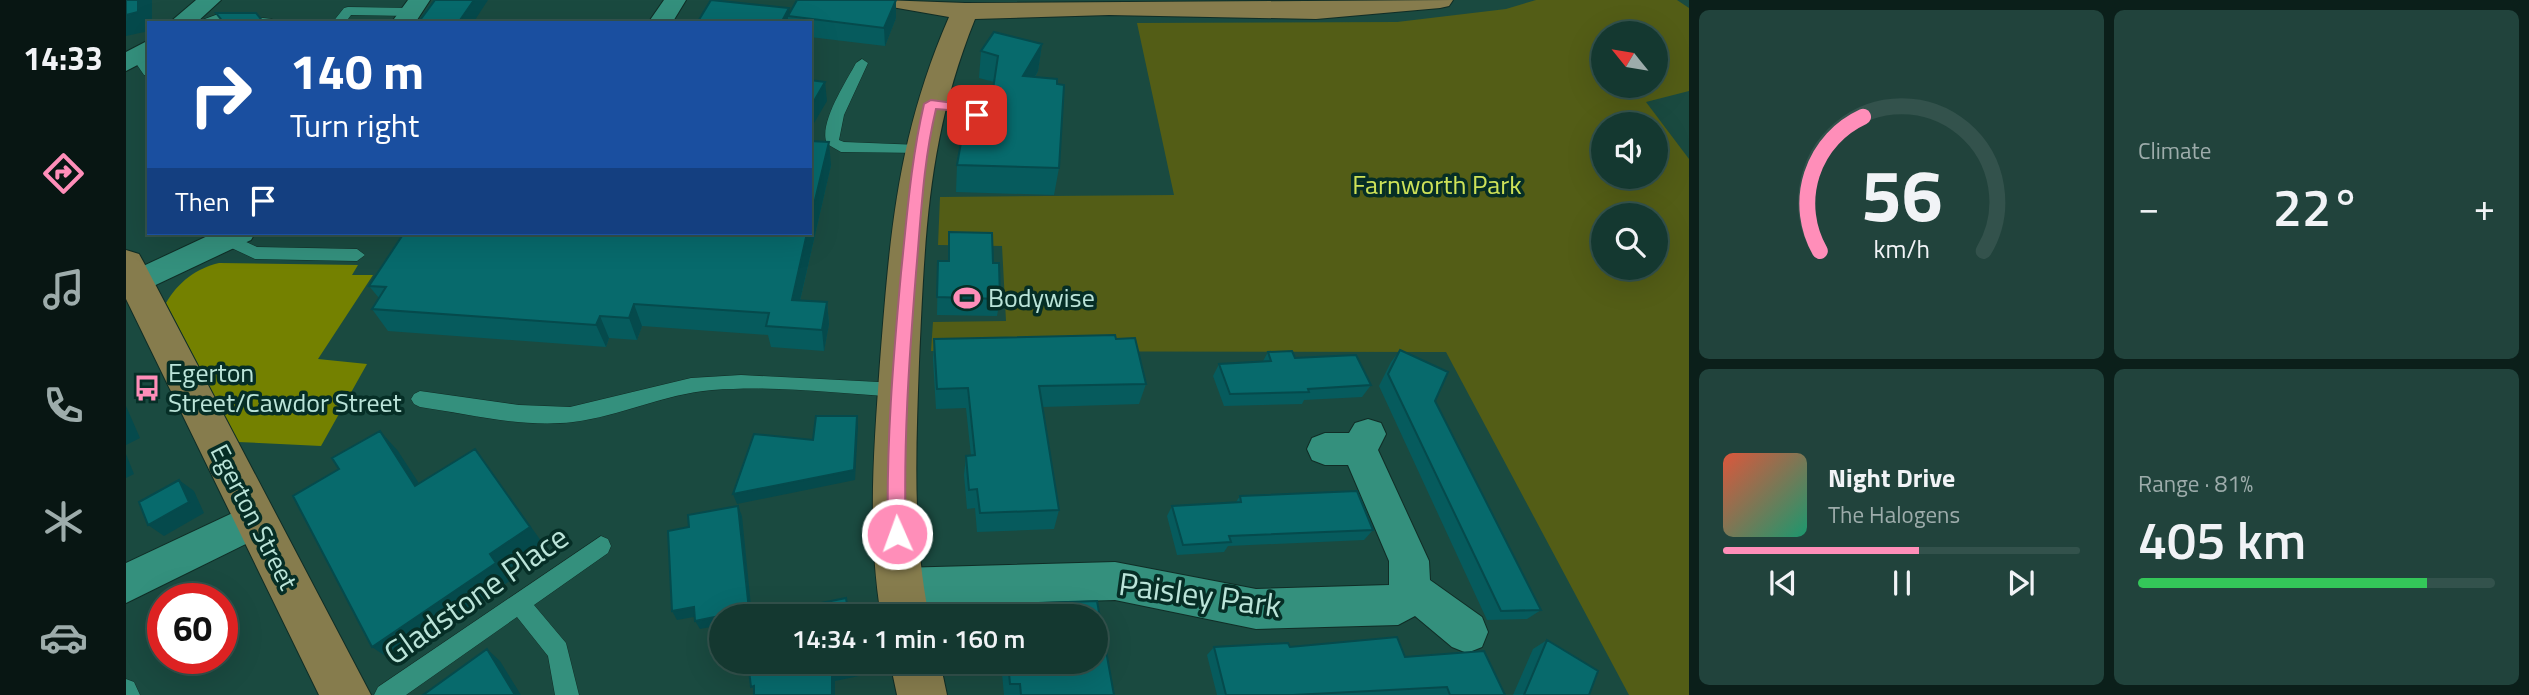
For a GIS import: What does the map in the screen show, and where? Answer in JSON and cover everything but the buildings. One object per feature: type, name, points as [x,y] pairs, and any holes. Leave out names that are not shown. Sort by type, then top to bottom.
[{"type":"main road","points":[[895,0],[965,5],[1316,11],[1440,0]]},
{"type":"main road","points":[[902,601],[895,455],[898,390],[920,150],[931,104],[965,5]]},
{"type":"main road","name":"Egerton Street","points":[[129,278],[346,695]]},
{"type":"main road","points":[[918,674],[922,695]]},
{"type":"street","points":[[190,21],[210,0]]},
{"type":"street","points":[[661,21],[675,0]]},
{"type":"street","points":[[129,278],[235,236]]},
{"type":"street","points":[[1350,444],[1409,561],[1409,590],[1427,600],[1467,632]]},
{"type":"street","points":[[126,584],[256,520]]},
{"type":"street","name":"Paisley Park","points":[[902,601],[1115,581],[1136,582],[1256,609],[1383,607],[1398,604],[1408,597],[1409,590]]},
{"type":"lane","points":[[340,21],[348,11],[411,12]]},
{"type":"lane","points":[[195,21],[221,17],[255,21]]},
{"type":"lane","points":[[841,147],[830,137],[833,123],[862,63]]},
{"type":"lane","points":[[931,104],[964,108],[977,115]]},
{"type":"lane","points":[[821,150],[841,147],[920,150]]},
{"type":"lane","points":[[235,236],[255,253],[357,255]]},
{"type":"lane","points":[[420,399],[552,415],[607,409],[688,386],[707,384],[818,384],[898,390]]},
{"type":"lane","name":"Gladstone Place","points":[[386,695],[601,546]]},
{"type":"lane","points":[[519,603],[558,651],[567,695]]},
{"type":"green space","name":"Farnworth Park","points":[[1536,0],[1677,0],[1689,8],[1689,91],[1668,96],[1668,21],[1591,21],[1591,98],[1662,98],[1646,102],[1654,112],[1591,112],[1591,189],[1668,189],[1668,131],[1689,159],[1689,695],[1629,695],[1446,352],[931,351],[933,322],[1006,321],[1002,246],[938,245],[940,197],[1174,195],[1137,23],[1397,22],[1506,9]]},
{"type":"green space","points":[[219,263],[358,265],[352,275],[373,275],[318,359],[367,364],[321,446],[238,442],[166,303],[189,277],[203,268]]},
{"type":"place","name":"Bodywise","points":[[967,298]]},
{"type":"place","name":"Egerton Street/Cawdor Street","points":[[147,388]]},
{"type":"route","points":[[897,534],[895,455],[901,337],[920,150],[931,104],[964,108],[977,115]]}]
